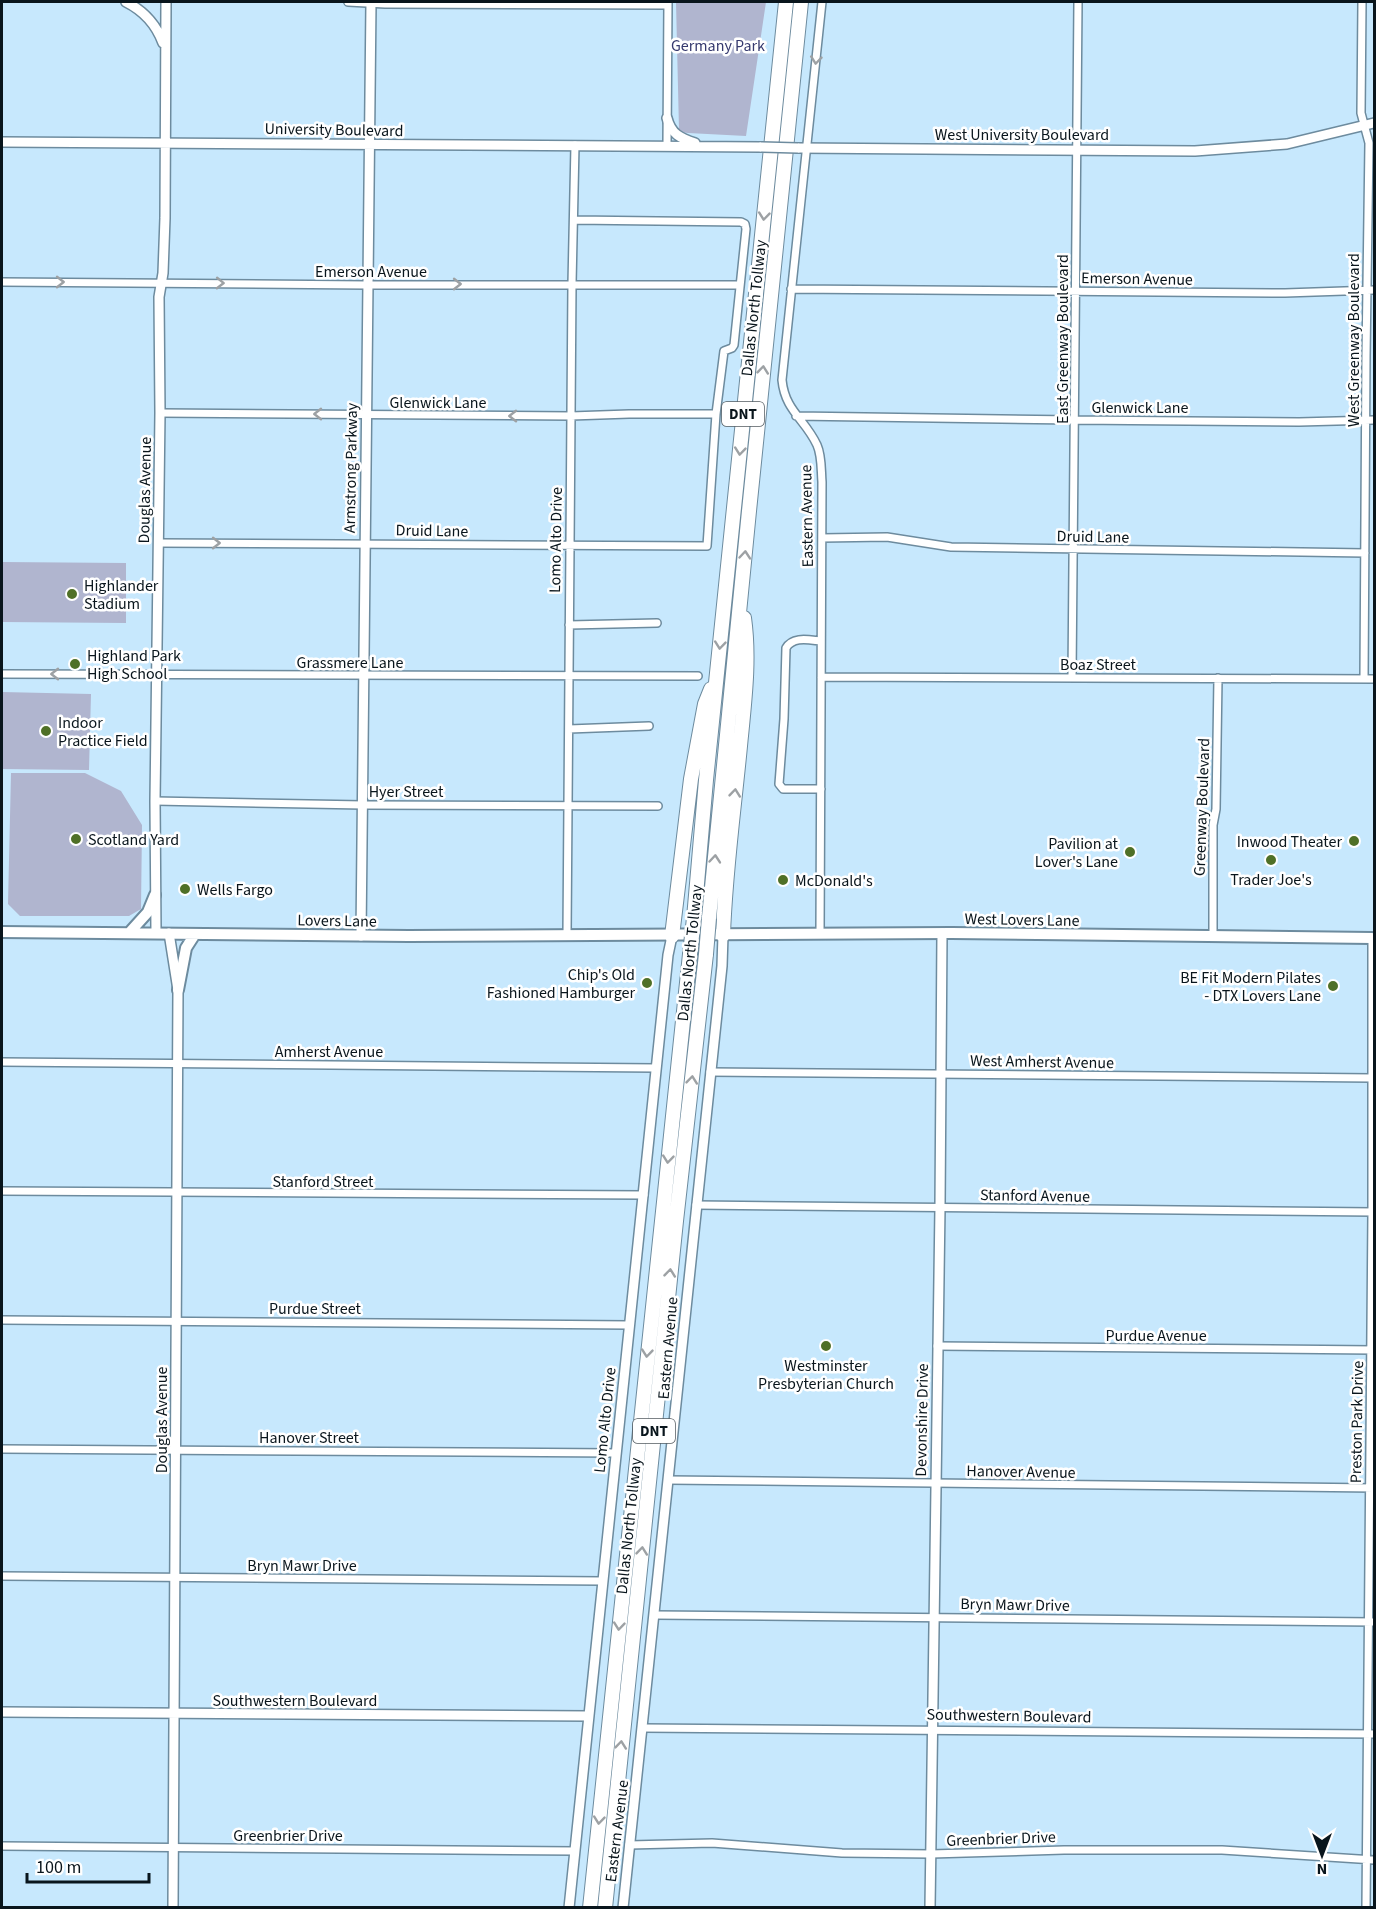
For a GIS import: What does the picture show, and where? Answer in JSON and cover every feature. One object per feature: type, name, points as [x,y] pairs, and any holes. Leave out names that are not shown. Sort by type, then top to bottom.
[{"type":"highway","name":"Dallas North Tollway","points":[[590,1908],[694,918],[786,2]]},
{"type":"highway","name":"Dallas North Tollway","points":[[605,1908],[709,918],[801,2]]},
{"type":"highway","points":[[723,935],[746,691],[746,636],[741,598]]},
{"type":"highway","points":[[672,936],[691,779],[705,704],[718,670]]},
{"type":"main road","points":[[129,933],[148,912],[155,895]]},
{"type":"main road","name":"Lovers Lane","points":[[2,932],[361,936],[672,936]]},
{"type":"main road","name":"West Lovers Lane","points":[[672,936],[942,933],[1374,938]]},
{"type":"main road","points":[[178,990],[186,948],[195,934]]},
{"type":"street","name":"Douglas Avenue","points":[[126,2],[142,11],[152,21],[159,31],[165,48]]},
{"type":"street","name":"Douglas Avenue","points":[[156,933],[159,297],[165,218],[166,2]]},
{"type":"street","points":[[348,2],[668,3],[667,145]]},
{"type":"street","name":"Eastern Avenue","points":[[820,934],[822,482],[819,450],[787,402],[782,380],[802,148],[822,2]]},
{"type":"street","name":"East Greenway Boulevard","points":[[1072,677],[1078,2]]},
{"type":"street","name":"West Greenway Boulevard","points":[[1362,2],[1361,113],[1369,143],[1370,290],[1366,421],[1364,679]]},
{"type":"street","name":"Armstrong Parkway","points":[[361,936],[371,3]]},
{"type":"street","points":[[667,118],[672,132],[678,137],[703,146]]},
{"type":"street","name":"West University Boulevard","points":[[667,145],[1229,150],[1287,144],[1374,123]]},
{"type":"street","name":"University Boulevard","points":[[2,142],[667,145]]},
{"type":"street","name":"Lomo Alto Drive","points":[[567,935],[569,546],[575,145]]},
{"type":"street","points":[[574,220],[741,222],[745,224],[734,345],[724,351],[716,414]]},
{"type":"street","name":"Emerson Avenue","points":[[2,282],[740,285]]},
{"type":"street","name":"Emerson Avenue","points":[[791,289],[1285,293],[1370,290]]},
{"type":"street","name":"Glenwick Lane","points":[[160,413],[571,416],[716,414]]},
{"type":"street","name":"Druid Lane","points":[[158,543],[707,546],[716,414]]},
{"type":"street","name":"Glenwick Lane","points":[[796,416],[1076,420],[1374,420]]},
{"type":"street","name":"Druid Lane","points":[[822,538],[887,537],[951,547],[1365,553]]},
{"type":"street","points":[[569,625],[657,623]]},
{"type":"street","points":[[821,641],[796,640],[790,642],[786,648],[779,784],[783,789],[821,789]]},
{"type":"street","name":"Grassmere Lane","points":[[2,674],[698,676]]},
{"type":"street","name":"Boaz Street","points":[[821,677],[1374,679]]},
{"type":"street","name":"Greenway Boulevard","points":[[1212,937],[1218,678]]},
{"type":"street","points":[[569,729],[649,726]]},
{"type":"street","name":"Hyer Street","points":[[155,801],[363,805],[658,806]]},
{"type":"street","name":"Douglas Avenue","points":[[169,933],[178,990],[173,1908]]},
{"type":"street","name":"Devonshire Drive","points":[[930,1908],[942,933]]},
{"type":"street","name":"Eastern Avenue","points":[[623,1908],[722,966],[723,935]]},
{"type":"street","name":"Lomo Alto Drive","points":[[569,1908],[615,1453],[668,955],[672,936]]},
{"type":"street","name":"Preston Park Drive","points":[[1366,1908],[1370,1860],[1374,938]]},
{"type":"street","name":"Amherst Avenue","points":[[2,1062],[656,1068]]},
{"type":"street","name":"West Amherst Avenue","points":[[710,1072],[941,1073],[1373,1083]]},
{"type":"street","name":"Stanford Street","points":[[2,1191],[177,1194],[644,1195]]},
{"type":"street","name":"Stanford Avenue","points":[[696,1205],[1373,1212]]},
{"type":"street","name":"Purdue Street","points":[[2,1320],[629,1325]]},
{"type":"street","name":"Purdue Avenue","points":[[937,1346],[1373,1350]]},
{"type":"street","name":"Hanover Street","points":[[2,1449],[615,1453]]},
{"type":"street","name":"Hanover Avenue","points":[[668,1480],[1372,1488]]},
{"type":"street","name":"Bryn Mawr Drive","points":[[2,1576],[602,1581]]},
{"type":"street","name":"Bryn Mawr Drive","points":[[655,1614],[1371,1622]]},
{"type":"street","name":"Southwestern Boulevard","points":[[2,1712],[589,1716]]},
{"type":"street","name":"Southwestern Boulevard","points":[[643,1728],[1371,1734]]},
{"type":"street","name":"Greenbrier Drive","points":[[629,1845],[712,1843],[842,1853],[931,1854],[1148,1849],[1260,1852],[1370,1860]]},
{"type":"street","name":"Greenbrier Drive","points":[[2,1846],[575,1851]]},
{"type":"green space","name":"Germany Park","points":[[676,2],[766,2],[746,136],[680,132]]},
{"type":"green space","points":[[2,562],[126,563],[126,623],[2,622]]},
{"type":"green space","name":"Indoor Practice Field","points":[[2,692],[91,694],[89,770],[2,769]]},
{"type":"green space","name":"Scotland Yard","points":[[11,773],[85,773],[121,791],[142,825],[141,909],[129,916],[20,916],[8,904]]},
{"type":"place","name":"Highlander Stadium","points":[[72,594]]},
{"type":"place","name":"Highland Park High School","points":[[75,664]]},
{"type":"place","name":"Indoor Practice Field","points":[[46,731]]},
{"type":"place","name":"Scotland Yard","points":[[76,839]]},
{"type":"place","name":"Inwood Theater","points":[[1354,841]]},
{"type":"place","name":"Pavilion at Lover's Lane","points":[[1130,852]]},
{"type":"place","name":"Trader Joe's","points":[[1271,860]]},
{"type":"place","name":"McDonald's","points":[[783,880]]},
{"type":"place","name":"Wells Fargo","points":[[185,889]]},
{"type":"place","name":"Chip's Old Fashioned Hamburger","points":[[647,983]]},
{"type":"place","name":"BE Fit Modern Pilates - DTX Lovers Lane","points":[[1333,986]]},
{"type":"place","name":"Westminster Presbyterian Church","points":[[826,1346]]}]
